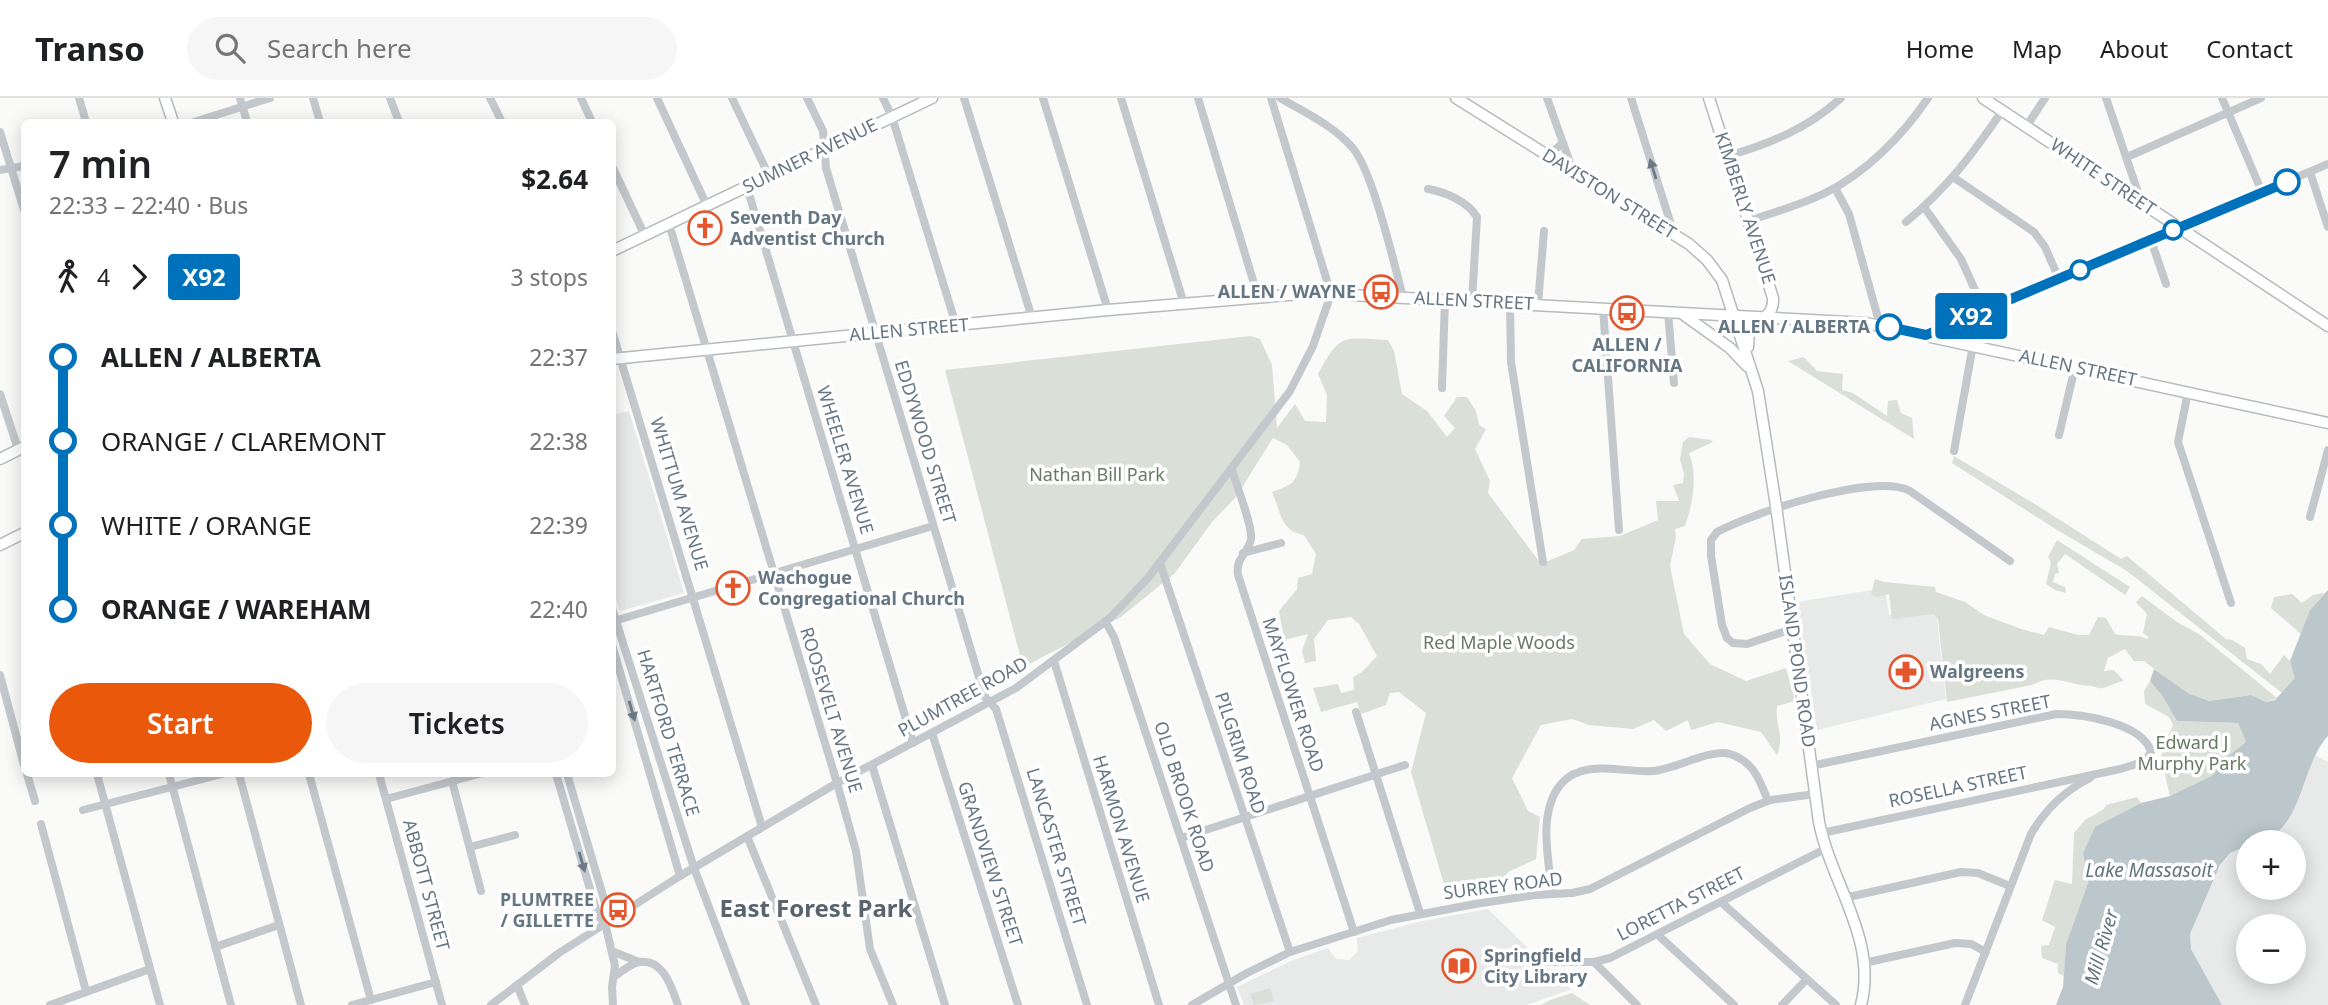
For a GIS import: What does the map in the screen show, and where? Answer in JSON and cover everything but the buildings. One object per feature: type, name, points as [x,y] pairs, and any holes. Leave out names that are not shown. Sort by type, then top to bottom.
[{"type":"main road","points":[[165,98],[172,119]]},
{"type":"main road","name":"SUMNER AVENUE","points":[[616,249],[932,98]]},
{"type":"main road","name":"DAVISTON STREET","points":[[1456,98],[1466,100],[1547,156],[1696,250],[1715,270],[1734,315]]},
{"type":"main road","name":"KIMBERLY AVENUE","points":[[1709,98],[1773,298],[1773,309],[1767,317]]},
{"type":"main road","name":"WHITE STREET","points":[[1983,98],[2328,326]]},
{"type":"main road","name":"ALLEN STREET","points":[[617,358],[1307,293],[1880,325],[2328,424]]},
{"type":"main road","points":[[1673,312],[1693,320],[1727,346],[1751,371]]},
{"type":"main road","name":"ISLAND POND ROAD","points":[[1734,315],[1761,408],[1825,849],[1858,932],[1864,963],[1865,985],[1861,1005]]},
{"type":"main road","points":[[1751,371],[1748,331],[1767,317]]},
{"type":"main road","points":[[0,459],[21,448]]},
{"type":"main road","points":[[0,545],[21,534]]},
{"type":"street","points":[[79,98],[85,119]]},
{"type":"street","points":[[201,119],[241,102],[271,98]]},
{"type":"street","points":[[313,98],[319,119]]},
{"type":"street","points":[[390,98],[398,119]]},
{"type":"street","points":[[490,98],[500,119]]},
{"type":"street","points":[[581,98],[591,119]]},
{"type":"street","points":[[657,98],[707,206]]},
{"type":"street","points":[[732,98],[769,176]]},
{"type":"street","name":"EDDYWOOD STREET","points":[[807,98],[822,131],[826,168],[988,702]]},
{"type":"street","points":[[883,98],[892,117],[956,325]]},
{"type":"street","points":[[964,98],[1032,318]]},
{"type":"street","points":[[1043,98],[1108,310]]},
{"type":"street","points":[[1121,98],[1184,304]]},
{"type":"street","points":[[1198,98],[1258,297]]},
{"type":"street","points":[[1271,98],[1331,294]]},
{"type":"street","points":[[1280,98],[1335,131],[1357,153],[1366,174],[1403,297]]},
{"type":"street","points":[[1547,98],[1574,173]]},
{"type":"street","points":[[1631,98],[1674,234]]},
{"type":"street","points":[[1728,156],[1774,142],[1793,133],[1841,98]]},
{"type":"street","points":[[1749,221],[1803,203],[1835,188],[1887,146],[1916,117],[1928,98]]},
{"type":"street","points":[[2026,127],[2045,98]]},
{"type":"street","points":[[2106,98],[2142,204]]},
{"type":"street","points":[[2222,98],[2262,192]]},
{"type":"street","points":[[2127,157],[2261,98]]},
{"type":"street","points":[[241,102],[246,119]]},
{"type":"street","points":[[1906,222],[1924,207],[1972,156],[2001,111]]},
{"type":"street","points":[[0,132],[21,199]]},
{"type":"street","points":[[1547,156],[1563,143]]},
{"type":"street","points":[[1926,335],[2328,164]]},
{"type":"street","points":[[0,170],[21,167]]},
{"type":"street","points":[[2310,172],[2328,227]]},
{"type":"street","points":[[616,174],[645,236]]},
{"type":"street","points":[[1953,177],[2034,232],[2045,247],[2059,279]]},
{"type":"street","name":"WHEELER AVENUE","points":[[747,187],[914,743]]},
{"type":"street","points":[[1835,188],[1849,214],[1880,325]]},
{"type":"street","points":[[1428,189],[1453,197],[1475,213],[1477,241],[1472,301]]},
{"type":"street","points":[[1924,207],[1964,265],[1984,310]]},
{"type":"street","points":[[1651,220],[1660,217],[1666,209]]},
{"type":"street","name":"ROOSEVELT AVENUE","points":[[669,224],[837,783],[856,851],[870,949],[893,1005]]},
{"type":"street","points":[[1538,304],[1544,231]]},
{"type":"street","points":[[2151,240],[2166,284]]},
{"type":"street","name":"PLUMTREE ROAD","points":[[491,1005],[559,953],[680,876],[837,783],[1016,688],[1105,621],[1137,591],[1160,563],[1298,379],[1331,294]]},
{"type":"street","points":[[1441,388],[1445,299]]},
{"type":"street","points":[[1510,303],[1512,369],[1543,562]]},
{"type":"street","points":[[1603,308],[1619,530]]},
{"type":"street","points":[[1673,312],[1674,383]]},
{"type":"street","points":[[1954,451],[1973,345]]},
{"type":"street","name":"WHITTUM AVENUE","points":[[617,358],[694,597],[762,827]]},
{"type":"street","points":[[2059,435],[2075,367]]},
{"type":"street","points":[[2188,392],[2178,442],[2231,603]]},
{"type":"street","points":[[0,394],[21,448]]},
{"type":"street","points":[[2310,517],[2328,450]]},
{"type":"street","name":"MAYFLOWER ROAD","points":[[1232,470],[1251,534],[1249,545],[1238,562],[1238,575],[1354,932]]},
{"type":"street","points":[[1793,629],[1750,644],[1735,644],[1730,641],[1722,625],[1711,556],[1712,538],[1717,532],[1776,506],[1888,485],[1902,487],[2011,561]]},
{"type":"street","points":[[616,621],[933,526]]},
{"type":"street","points":[[1243,553],[1280,543]]},
{"type":"street","name":"PILGRIM ROAD","points":[[1160,563],[1290,953]]},
{"type":"street","name":"OLD BROOK ROAD","points":[[1105,621],[1114,637],[1236,1005]]},
{"type":"street","name":"HARTFORD TERRACE","points":[[616,624],[694,868],[746,1005]]},
{"type":"street","name":"HARTFORD TERRACE","points":[[616,659],[680,876]]},
{"type":"street","name":"HARMON AVENUE","points":[[1054,661],[1159,1005]]},
{"type":"street","points":[[0,675],[21,754]]},
{"type":"street","name":"LANCASTER STREET","points":[[988,702],[996,709],[1087,1005]]},
{"type":"street","points":[[1356,712],[1420,913]]},
{"type":"street","name":"AGNES STREET","points":[[1811,766],[2036,717],[2067,714],[2086,716],[2123,727],[2137,733],[2147,742],[2151,752],[2149,757],[2128,767],[2102,773]]},
{"type":"street","name":"GRANDVIEW STREET","points":[[932,733],[1018,1005]]},
{"type":"street","points":[[1552,893],[1548,816],[1554,795],[1561,785],[1578,771],[1662,770],[1710,754],[1725,752],[1737,756],[1754,769],[1768,801]]},
{"type":"street","points":[[872,765],[945,1005]]},
{"type":"street","points":[[1181,838],[1405,765]]},
{"type":"street","points":[[1965,1005],[2025,848],[2047,811],[2074,787],[2102,773]]},
{"type":"street","name":"ROSELLA STREET","points":[[1822,833],[2102,773]]},
{"type":"street","points":[[28,777],[34,801]]},
{"type":"street","points":[[98,777],[160,1005]]},
{"type":"street","points":[[170,777],[231,1005]]},
{"type":"street","points":[[83,810],[211,777]]},
{"type":"street","points":[[240,777],[301,1005]]},
{"type":"street","points":[[310,777],[371,1000]]},
{"type":"street","name":"ABBOTT STREET","points":[[380,777],[442,1005]]},
{"type":"street","points":[[386,799],[462,777]]},
{"type":"street","points":[[557,777],[598,916],[606,923]]},
{"type":"street","points":[[568,777],[606,906],[606,923],[614,952],[613,1005]]},
{"type":"street","points":[[452,781],[481,891]]},
{"type":"street","name":"SURREY ROAD","points":[[1192,1005],[1290,953],[1354,932],[1420,913],[1594,888],[1750,808],[1768,801],[1815,794]]},
{"type":"street","points":[[41,824],[86,991]]},
{"type":"street","points":[[573,832],[584,830]]},
{"type":"street","points":[[470,847],[515,835]]},
{"type":"street","points":[[747,836],[816,1005]]},
{"type":"street","name":"LORETTA STREET","points":[[1544,962],[1594,962],[1616,955],[1825,849]]},
{"type":"street","points":[[1844,898],[1965,872],[1978,873],[2010,886]]},
{"type":"street","points":[[1721,902],[1836,1005]]},
{"type":"street","points":[[215,947],[279,925]]},
{"type":"street","points":[[1658,935],[1734,1005]]},
{"type":"street","points":[[1864,963],[1958,943],[1973,945],[1986,952]]},
{"type":"street","points":[[614,952],[654,965],[667,976],[678,1005]]},
{"type":"street","points":[[615,976],[639,962]]},
{"type":"street","points":[[1594,962],[1637,1005]]},
{"type":"street","points":[[50,1005],[150,969]]},
{"type":"street","points":[[1782,1005],[1806,979]]},
{"type":"street","points":[[352,1005],[436,982]]},
{"type":"street","points":[[517,985],[524,1005]]},
{"type":"shaded area","points":[[629,411],[684,593],[620,611],[616,599],[616,414]]},
{"type":"shaded area","points":[[1885,588],[1889,615],[1936,612],[1946,699],[1817,730],[1797,602]]},
{"type":"shaded area","points":[[2315,755],[2328,762],[2328,1005],[2222,1005],[2191,949],[2190,934],[2220,866],[2230,853],[2236,850],[2236,900],[2306,900],[2306,830],[2278,830],[2296,804]]},
{"type":"shaded area","points":[[1488,909],[1568,985],[1570,990],[1526,1005],[1244,1005],[1237,987],[1291,961],[1328,948],[1336,959],[1349,960],[1358,951],[1357,938],[1422,921]]},
{"type":"green space","points":[[1251,336],[1260,339],[1272,365],[1277,428],[1295,404],[1305,421],[1326,422],[1327,395],[1318,374],[1338,344],[1352,339],[1388,340],[1394,351],[1402,394],[1427,411],[1447,437],[1455,428],[1444,416],[1457,397],[1467,397],[1476,411],[1479,425],[1486,429],[1475,449],[1490,481],[1488,493],[1541,564],[1574,550],[1582,539],[1620,536],[1658,520],[1656,501],[1679,501],[1673,485],[1683,483],[1684,474],[1680,459],[1683,442],[1689,437],[1711,440],[1713,442],[1689,453],[1694,480],[1692,499],[1685,526],[1675,529],[1670,566],[1684,634],[1710,664],[1746,681],[1786,668],[1795,701],[1777,706],[1780,742],[1777,755],[1761,732],[1718,722],[1691,730],[1688,720],[1666,731],[1654,720],[1633,729],[1589,725],[1572,719],[1541,725],[1512,778],[1528,811],[1540,817],[1536,859],[1508,872],[1495,890],[1448,898],[1411,772],[1426,713],[1399,692],[1390,693],[1386,705],[1361,714],[1357,702],[1321,712],[1313,688],[1338,684],[1341,693],[1354,690],[1353,677],[1362,672],[1377,656],[1359,624],[1351,617],[1328,620],[1314,639],[1316,661],[1305,663],[1302,651],[1308,634],[1284,640],[1279,611],[1297,589],[1298,578],[1312,574],[1316,554],[1304,535],[1296,533],[1286,525],[1272,492],[1292,483],[1300,462],[1287,445],[1273,438],[1236,497],[1212,522],[1175,573],[1121,617],[1023,667],[945,370]]},
{"type":"green space","points":[[1804,357],[1817,371],[1843,374],[1842,390],[1853,393],[1887,416],[1888,401],[1897,400],[1901,413],[1912,418],[1914,439],[1788,361]]},
{"type":"green space","points":[[1954,456],[2121,559],[2127,556],[2226,639],[2245,648],[2247,659],[2261,664],[2270,674],[2284,655],[2290,661],[2296,678],[2282,693],[2127,571],[1952,463]]},
{"type":"green space","points":[[2057,540],[2130,587],[2125,595],[2065,554],[2057,564],[2059,573],[2055,574],[2053,582],[2065,587],[2066,593],[2046,584],[2051,562],[2048,557]]},
{"type":"green space","points":[[1875,579],[1935,587],[1936,592],[1965,602],[1984,615],[2044,635],[2049,627],[2078,635],[2089,635],[2098,617],[2106,618],[2115,634],[2147,639],[2149,637],[2143,633],[2147,614],[2136,602],[2142,596],[2177,622],[2199,634],[2277,698],[2266,702],[2251,695],[2209,701],[2189,695],[2144,661],[2134,661],[2125,649],[2108,658],[2104,671],[2114,670],[2124,681],[2103,688],[2047,680],[1947,702],[1938,620],[1934,614],[1892,619],[1889,594],[1876,597],[1871,594]]},
{"type":"green space","points":[[2325,593],[2310,610],[2301,634],[2271,608],[2274,597],[2292,594],[2302,603],[2313,595]]},
{"type":"green space","name":"Edward J Murphy Park","points":[[2150,681],[2177,721],[2238,723],[2246,742],[2222,761],[2209,781],[2170,796],[2161,758],[2163,746],[2173,725],[2169,717],[2145,704],[2144,691]]},
{"type":"green space","points":[[2137,797],[2141,803],[2096,827],[2083,853],[2088,883],[2066,944],[2064,976],[2058,973],[2058,964],[2042,958],[2041,946],[2049,945],[2055,927],[2042,920],[2055,880],[2072,884],[2074,833],[2085,820],[2106,805]]},
{"type":"green space","points":[[1270,988],[1274,1001],[1254,1005],[1250,994]]},
{"type":"green space","points":[[1572,993],[1590,1005],[1541,1005],[1550,1000]]},
{"type":"water","name":"Lake Massasoit","points":[[2328,590],[2328,736],[2318,749],[2298,800],[2280,830],[2236,830],[2236,850],[2230,853],[2220,865],[2190,934],[2191,949],[2222,1005],[2056,1005],[2063,987],[2066,944],[2088,883],[2083,853],[2095,827],[2141,803],[2170,796],[2212,776],[2222,761],[2246,742],[2238,723],[2177,721],[2150,681],[2154,669],[2189,694],[2209,701],[2251,695],[2266,702],[2275,700],[2295,678],[2290,661],[2310,610]]},
{"type":"bus line","name":"X92","points":[[1889,327],[1926,335],[2287,182]]},
{"type":"place","name":"Seventh Day Adventist Church","points":[[705,228]]},
{"type":"place","name":"ALLEN / WAYNE","points":[[1381,292]]},
{"type":"place","name":"ALLEN / CALIFORNIA","points":[[1627,313]]},
{"type":"place","name":"ALLEN / ALBERTA","points":[[1889,327]]},
{"type":"place","name":"Wachogue Congregational Church","points":[[733,588]]},
{"type":"place","name":"Walgreens","points":[[1906,672]]},
{"type":"place","name":"PLUMTREE / GILLETTE","points":[[618,910]]},
{"type":"place","name":"Springfield City Library","points":[[1459,966]]},
{"type":"district","name":"East Forest Park","points":[[816,909]]},
{"type":"park label","name":"Nathan Bill Park","points":[[1097,475]]},
{"type":"park label","name":"Red Maple Woods","points":[[1499,643]]},
{"type":"water label","name":"Mill River","points":[[2101,947]]}]
